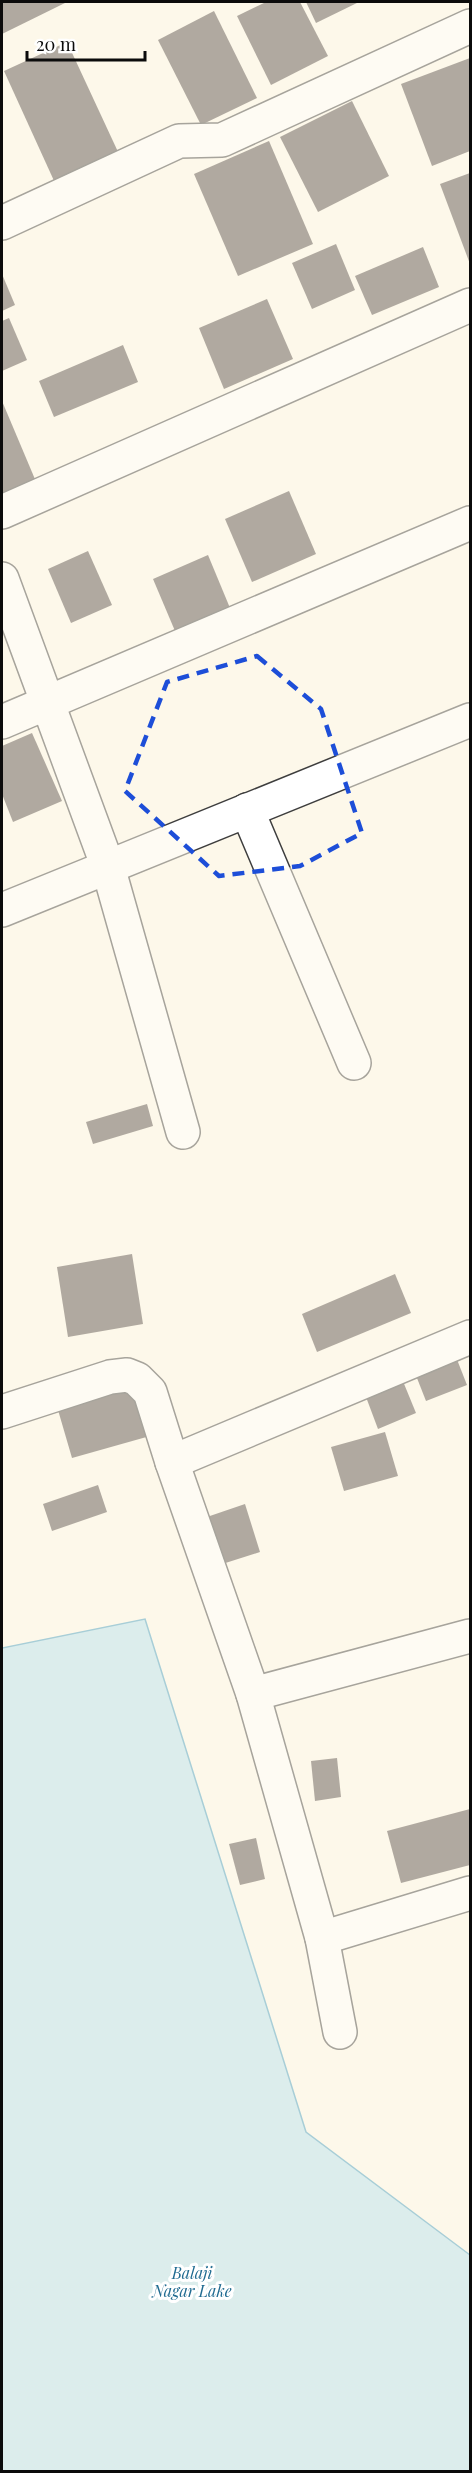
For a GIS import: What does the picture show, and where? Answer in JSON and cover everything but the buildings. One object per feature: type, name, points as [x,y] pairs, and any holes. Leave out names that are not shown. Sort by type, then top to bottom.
[{"type":"street","points":[[2,223],[179,141],[222,140],[471,26]]},
{"type":"street","points":[[2,512],[471,305]]},
{"type":"street","points":[[2,722],[471,523]]},
{"type":"street","points":[[2,579],[108,867],[183,1132]]},
{"type":"street","points":[[2,910],[471,720]]},
{"type":"street","points":[[247,810],[354,1063]]},
{"type":"street","points":[[172,1462],[471,1337]]},
{"type":"street","points":[[2,1412],[110,1377],[127,1376],[137,1379],[150,1392],[253,1694],[322,1938],[340,2032]]},
{"type":"street","points":[[253,1694],[471,1636]]},
{"type":"street","points":[[322,1938],[471,1893]]},
{"type":"highlighted area","points":[[257,656],[321,709],[362,833],[300,866],[219,876],[125,791],[167,682]]},
{"type":"water","name":"Balaji Nagar Lake","points":[[145,1619],[306,2132],[470,2255],[470,2471],[2,2471],[2,1648]]}]
